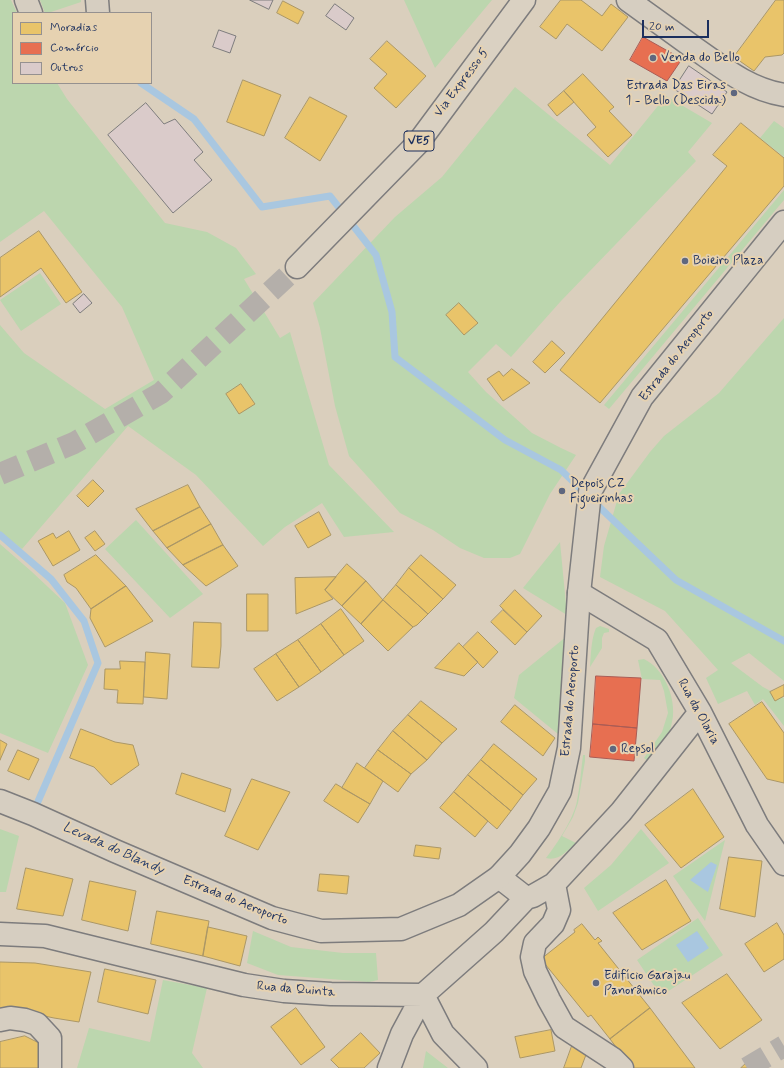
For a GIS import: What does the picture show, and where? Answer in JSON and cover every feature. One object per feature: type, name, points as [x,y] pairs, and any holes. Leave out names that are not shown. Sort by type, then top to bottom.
[{"type":"main road","name":"Via Expresso 5","points":[[297,267],[418,143],[524,0]]},
{"type":"street","points":[[26,0],[31,12]]},
{"type":"street","points":[[97,0],[98,12]]},
{"type":"street","points":[[628,0],[732,74],[752,86],[779,94]]},
{"type":"street","name":"Estrada do Aeroporto","points":[[0,801],[272,918],[321,932],[400,928],[459,905],[499,877],[520,854],[539,828],[560,790],[569,748],[579,593],[590,492],[642,397],[784,222]]},
{"type":"street","name":"Rua da Olaria","points":[[579,593],[657,640],[700,712],[757,825],[784,864]]},
{"type":"street","points":[[389,1068],[402,1034],[424,995],[494,932],[526,898],[533,896],[554,884],[621,812],[700,712]]},
{"type":"street","points":[[499,877],[526,898]]},
{"type":"street","points":[[554,884],[559,910],[553,924],[535,943],[532,957],[535,971],[564,1026],[613,1059],[622,1068]]},
{"type":"street","name":"Rua da Quinta","points":[[0,934],[45,936],[244,985],[284,991],[331,994],[424,995]]},
{"type":"street","points":[[424,995],[443,1034],[476,1068]]},
{"type":"street","points":[[0,1020],[10,1018],[25,1020],[37,1024],[50,1038],[50,1068]]},
{"type":"green space","points":[[0,0],[11,0],[17,12],[12,12],[12,84],[58,84],[67,99],[165,223],[207,232],[236,248],[256,274],[244,279],[280,338],[290,332],[329,465],[394,532],[344,537],[322,503],[285,527],[263,546],[196,475],[128,426],[22,549],[0,533],[0,325],[24,353],[105,409],[154,380],[122,307],[44,211],[0,242]]},
{"type":"green space","points":[[40,0],[81,0],[81,2],[51,12],[45,12]]},
{"type":"green space","points":[[404,0],[492,0],[435,68]]},
{"type":"green space","points":[[515,87],[610,165],[666,96],[712,123],[688,152],[696,161],[561,301],[511,357],[496,344],[468,372],[486,392],[532,433],[576,455],[550,494],[520,554],[510,558],[484,558],[460,548],[433,530],[400,513],[349,456],[335,406],[320,328],[313,303],[395,217],[442,177]]},
{"type":"green space","points":[[774,121],[784,128],[784,157],[760,138]]},
{"type":"green space","points":[[784,190],[784,200],[609,409],[604,405]]},
{"type":"green space","points":[[40,273],[61,304],[21,331],[0,300]]},
{"type":"green space","points":[[784,318],[784,681],[749,653],[731,663],[763,687],[784,698],[784,726],[763,699],[755,705],[747,691],[718,704],[706,678],[718,670],[665,611],[600,577],[604,546],[619,494],[650,452],[664,436],[719,393]]},
{"type":"green space","points":[[136,520],[203,594],[170,618],[105,549]]},
{"type":"green space","points":[[560,542],[567,615],[523,588]]},
{"type":"green space","points":[[0,544],[65,603],[88,665],[48,753],[0,733]]},
{"type":"green space","points":[[600,626],[609,629],[609,632],[604,633],[602,638],[602,648],[590,667],[593,637],[596,628]]},
{"type":"green space","points":[[572,632],[569,743],[514,698],[519,675]]},
{"type":"green space","points":[[644,659],[651,663],[662,675],[670,691],[673,708],[673,719],[667,740],[650,763],[644,758],[662,732],[668,713],[664,691],[660,680],[642,679],[638,660]]},
{"type":"green space","points":[[583,755],[585,755],[585,761],[578,803],[573,817],[562,836],[576,843],[559,857],[550,859],[546,858],[564,831],[575,808],[579,790]]},
{"type":"green space","points":[[0,829],[19,836],[6,892],[0,892]]},
{"type":"green space","points":[[641,829],[669,863],[598,911],[584,888],[611,865]]},
{"type":"green space","points":[[725,840],[705,921],[673,876]]},
{"type":"green space","points":[[698,918],[723,955],[661,996],[637,960]]},
{"type":"green space","points":[[253,931],[291,947],[343,953],[376,953],[378,980],[369,982],[278,975],[247,963]]},
{"type":"green space","points":[[163,980],[207,988],[192,1053],[203,1068],[77,1068],[89,1028],[150,1042]]},
{"type":"green space","points":[[426,1051],[448,1068],[423,1068]]},
{"type":"water","points":[[711,862],[717,865],[708,892],[690,880]]},
{"type":"water","points":[[697,931],[709,948],[688,962],[676,945]]},
{"type":"building: Moradias","points":[[561,0],[581,0],[602,16],[611,4],[628,17],[602,51],[567,24],[556,39],[540,27]]},
{"type":"building: Moradias","points":[[776,0],[784,0],[784,53],[782,55],[765,57],[754,71],[734,57]]},
{"type":"building: Moradias","points":[[283,1],[304,12],[298,24],[277,13]]},
{"type":"building: Moradias","points":[[387,41],[426,76],[396,108],[374,88],[387,74],[370,59]]},
{"type":"building: Moradias","points":[[583,74],[614,107],[609,111],[632,135],[608,157],[587,135],[596,127],[564,91]]},
{"type":"building: Moradias","points":[[243,80],[281,95],[264,136],[227,122]]},
{"type":"building: Moradias","points":[[564,91],[574,102],[557,116],[548,105]]},
{"type":"building: Moradias","points":[[310,97],[347,116],[320,161],[285,138]]},
{"type":"building: Moradias","name":"Boieiro Plaza","points":[[741,123],[784,158],[784,186],[600,403],[560,370],[727,166],[713,155]]},
{"type":"building: Moradias","points":[[39,231],[82,292],[66,303],[41,268],[0,297],[0,258]]},
{"type":"building: Moradias","points":[[459,303],[478,323],[464,335],[446,315]]},
{"type":"building: Moradias","points":[[552,341],[565,353],[545,373],[533,362]]},
{"type":"building: Moradias","points":[[512,369],[530,383],[503,401],[487,379],[499,371],[503,376]]},
{"type":"building: Moradias","points":[[241,384],[255,404],[239,414],[226,394]]},
{"type":"building: Moradias","points":[[93,480],[104,491],[88,507],[77,496]]},
{"type":"building: Moradias","points":[[188,485],[200,507],[153,531],[136,509]]},
{"type":"building: Moradias","points":[[200,507],[211,524],[167,548],[153,531]]},
{"type":"building: Moradias","points":[[319,512],[331,535],[308,548],[295,526]]},
{"type":"building: Moradias","points":[[211,524],[223,545],[183,565],[167,548]]},
{"type":"building: Moradias","points":[[69,531],[80,550],[53,566],[38,541],[53,533],[56,538]]},
{"type":"building: Moradias","points":[[95,531],[105,544],[95,551],[85,538]]},
{"type":"building: Moradias","points":[[223,545],[238,566],[206,586],[183,565]]},
{"type":"building: Moradias","points":[[96,555],[126,586],[91,609],[76,588],[67,582],[64,575]]},
{"type":"building: Moradias","points":[[421,555],[456,585],[443,599],[409,568]]},
{"type":"building: Moradias","points":[[347,564],[366,581],[342,606],[325,590]]},
{"type":"building: Moradias","points":[[409,568],[443,599],[428,614],[396,585]]},
{"type":"building: Moradias","points":[[336,577],[325,590],[333,599],[296,614],[295,578]]},
{"type":"building: Moradias","points":[[366,581],[383,600],[361,624],[342,606]]},
{"type":"building: Moradias","points":[[396,585],[428,614],[413,627],[383,600]]},
{"type":"building: Moradias","points":[[126,586],[153,621],[105,647],[90,618],[91,609]]},
{"type":"building: Moradias","points":[[515,590],[542,616],[527,632],[500,606]]},
{"type":"building: Moradias","points":[[247,594],[268,594],[268,631],[247,631]]},
{"type":"building: Moradias","points":[[383,600],[413,627],[388,651],[361,624]]},
{"type":"building: Moradias","points":[[341,609],[364,641],[344,655],[321,624]]},
{"type":"building: Moradias","points":[[503,610],[527,632],[515,645],[491,622]]},
{"type":"building: Moradias","points":[[194,622],[221,623],[219,668],[192,667]]},
{"type":"building: Moradias","points":[[321,624],[344,655],[321,672],[298,640]]},
{"type":"building: Moradias","points":[[478,632],[498,652],[483,668],[463,647]]},
{"type":"building: Moradias","points":[[298,640],[321,672],[299,687],[276,654]]},
{"type":"building: Moradias","points":[[459,643],[478,662],[464,676],[435,668]]},
{"type":"building: Moradias","points":[[146,652],[170,654],[167,699],[144,697]]},
{"type":"building: Moradias","points":[[276,654],[299,687],[277,701],[254,669]]},
{"type":"building: Moradias","points":[[120,661],[145,662],[143,704],[117,703],[118,690],[104,689],[105,669],[120,669]]},
{"type":"building: Moradias","points":[[784,685],[784,696],[775,701],[770,692]]},
{"type":"building: Moradias","points":[[421,701],[457,729],[442,743],[408,715]]},
{"type":"building: Moradias","points":[[762,702],[784,733],[784,783],[767,779],[729,724]]},
{"type":"building: Moradias","points":[[515,705],[555,738],[543,756],[501,722]]},
{"type":"building: Moradias","points":[[408,715],[442,743],[427,760],[393,731]]},
{"type":"building: Moradias","points":[[81,729],[115,742],[133,745],[139,765],[111,785],[94,767],[70,758]]},
{"type":"building: Moradias","points":[[393,731],[427,760],[411,774],[378,750]]},
{"type":"building: Moradias","points":[[0,740],[7,744],[0,760]]},
{"type":"building: Moradias","points":[[494,744],[537,779],[523,795],[481,760]]},
{"type":"building: Moradias","points":[[18,750],[39,759],[29,780],[8,771]]},
{"type":"building: Moradias","points":[[378,750],[411,774],[398,792],[365,768]]},
{"type":"building: Moradias","points":[[481,760],[523,795],[511,811],[468,775]]},
{"type":"building: Moradias","points":[[357,763],[383,781],[370,804],[342,788]]},
{"type":"building: Moradias","points":[[182,773],[231,789],[225,812],[176,794]]},
{"type":"building: Moradias","points":[[468,775],[511,811],[497,829],[454,792]]},
{"type":"building: Moradias","points":[[252,779],[290,792],[258,850],[225,836]]},
{"type":"building: Moradias","points":[[336,784],[370,804],[358,823],[324,801]]},
{"type":"building: Moradias","points":[[693,789],[724,837],[681,868],[645,825]]},
{"type":"building: Moradias","points":[[454,792],[488,821],[475,837],[440,808]]},
{"type":"building: Moradias","points":[[416,845],[441,848],[439,859],[414,856]]},
{"type":"building: Moradias","points":[[729,857],[762,861],[755,917],[720,909]]},
{"type":"building: Moradias","points":[[26,868],[73,879],[63,916],[17,909]]},
{"type":"building: Moradias","points":[[320,874],[349,876],[347,894],[318,891]]},
{"type":"building: Moradias","points":[[666,880],[691,921],[642,950],[613,913]]},
{"type":"building: Moradias","points":[[90,881],[136,891],[128,931],[82,920]]},
{"type":"building: Moradias","points":[[157,911],[209,921],[203,956],[151,944]]},
{"type":"building: Moradias","points":[[777,923],[784,935],[784,959],[764,972],[745,944]]},
{"type":"building: Moradias","name":"Edifício Garajau Panorâmico","points":[[582,924],[595,940],[598,937],[602,941],[598,943],[650,1008],[610,1039],[591,1015],[588,1017],[541,959],[575,932],[574,930]]},
{"type":"building: Moradias","points":[[208,927],[247,936],[240,966],[203,956]]},
{"type":"building: Moradias","points":[[0,962],[35,963],[91,972],[79,1022],[11,1009],[0,1010]]},
{"type":"building: Moradias","points":[[105,969],[156,980],[148,1014],[98,1002]]},
{"type":"building: Moradias","points":[[727,974],[762,1020],[720,1049],[682,1003]]},
{"type":"building: Moradias","points":[[296,1008],[325,1047],[301,1065],[271,1027]]},
{"type":"building: Moradias","name":"Edifício Garajau Panorâmico","points":[[650,1008],[695,1068],[632,1068],[610,1039]]},
{"type":"building: Moradias","points":[[551,1030],[555,1051],[520,1058],[515,1037]]},
{"type":"building: Moradias","points":[[361,1033],[380,1053],[364,1068],[339,1068],[331,1060]]},
{"type":"building: Moradias","points":[[25,1036],[45,1046],[41,1068],[0,1068],[0,1042]]},
{"type":"building: Moradias","points":[[572,1046],[587,1052],[581,1068],[564,1068]]},
{"type":"building: Moradias","points":[[755,1055],[766,1068],[741,1068]]},
{"type":"building: Comércio","points":[[643,37],[682,59],[667,81],[630,60]]},
{"type":"building: Comércio","points":[[596,676],[641,678],[637,728],[593,724]]},
{"type":"building: Comércio","name":"Repsol","points":[[593,724],[637,728],[634,761],[590,757]]},
{"type":"building: Outros","points":[[250,0],[273,0],[269,9]]},
{"type":"building: Outros","points":[[335,4],[354,18],[346,30],[326,16]]},
{"type":"building: Outros","points":[[219,30],[236,36],[230,53],[213,47]]},
{"type":"building: Outros","points":[[689,66],[727,92],[712,114],[674,89]]},
{"type":"building: Outros","points":[[146,103],[164,124],[175,119],[203,152],[194,160],[212,180],[173,213],[108,135]]},
{"type":"building: Outros","points":[[84,294],[92,303],[80,313],[73,304]]},
{"type":"waterway","points":[[142,84],[194,119],[262,207],[330,196],[376,255],[392,312],[395,357],[505,440],[561,470],[586,494]]},
{"type":"waterway","points":[[593,501],[676,580],[784,641]]},
{"type":"waterway","name":"Levada do Blandy","points":[[0,535],[51,579],[84,621],[98,663],[33,813]]},
{"type":"tunnel","points":[[0,474],[74,443],[161,393],[297,267]]},
{"type":"tunnel","points":[[747,1068],[784,1046]]},
{"type":"place","name":"Venda do Bello","points":[[653,58]]},
{"type":"place","name":"Estrada Das Eiras 1 - Bello (Descida)","points":[[734,93]]},
{"type":"place","name":"Boieiro Plaza","points":[[685,261]]},
{"type":"place","name":"Depois CZ Figueirinhas","points":[[562,491]]},
{"type":"place","name":"Repsol","points":[[613,749]]},
{"type":"place","name":"Edifício Garajau Panorâmico","points":[[596,983]]}]
